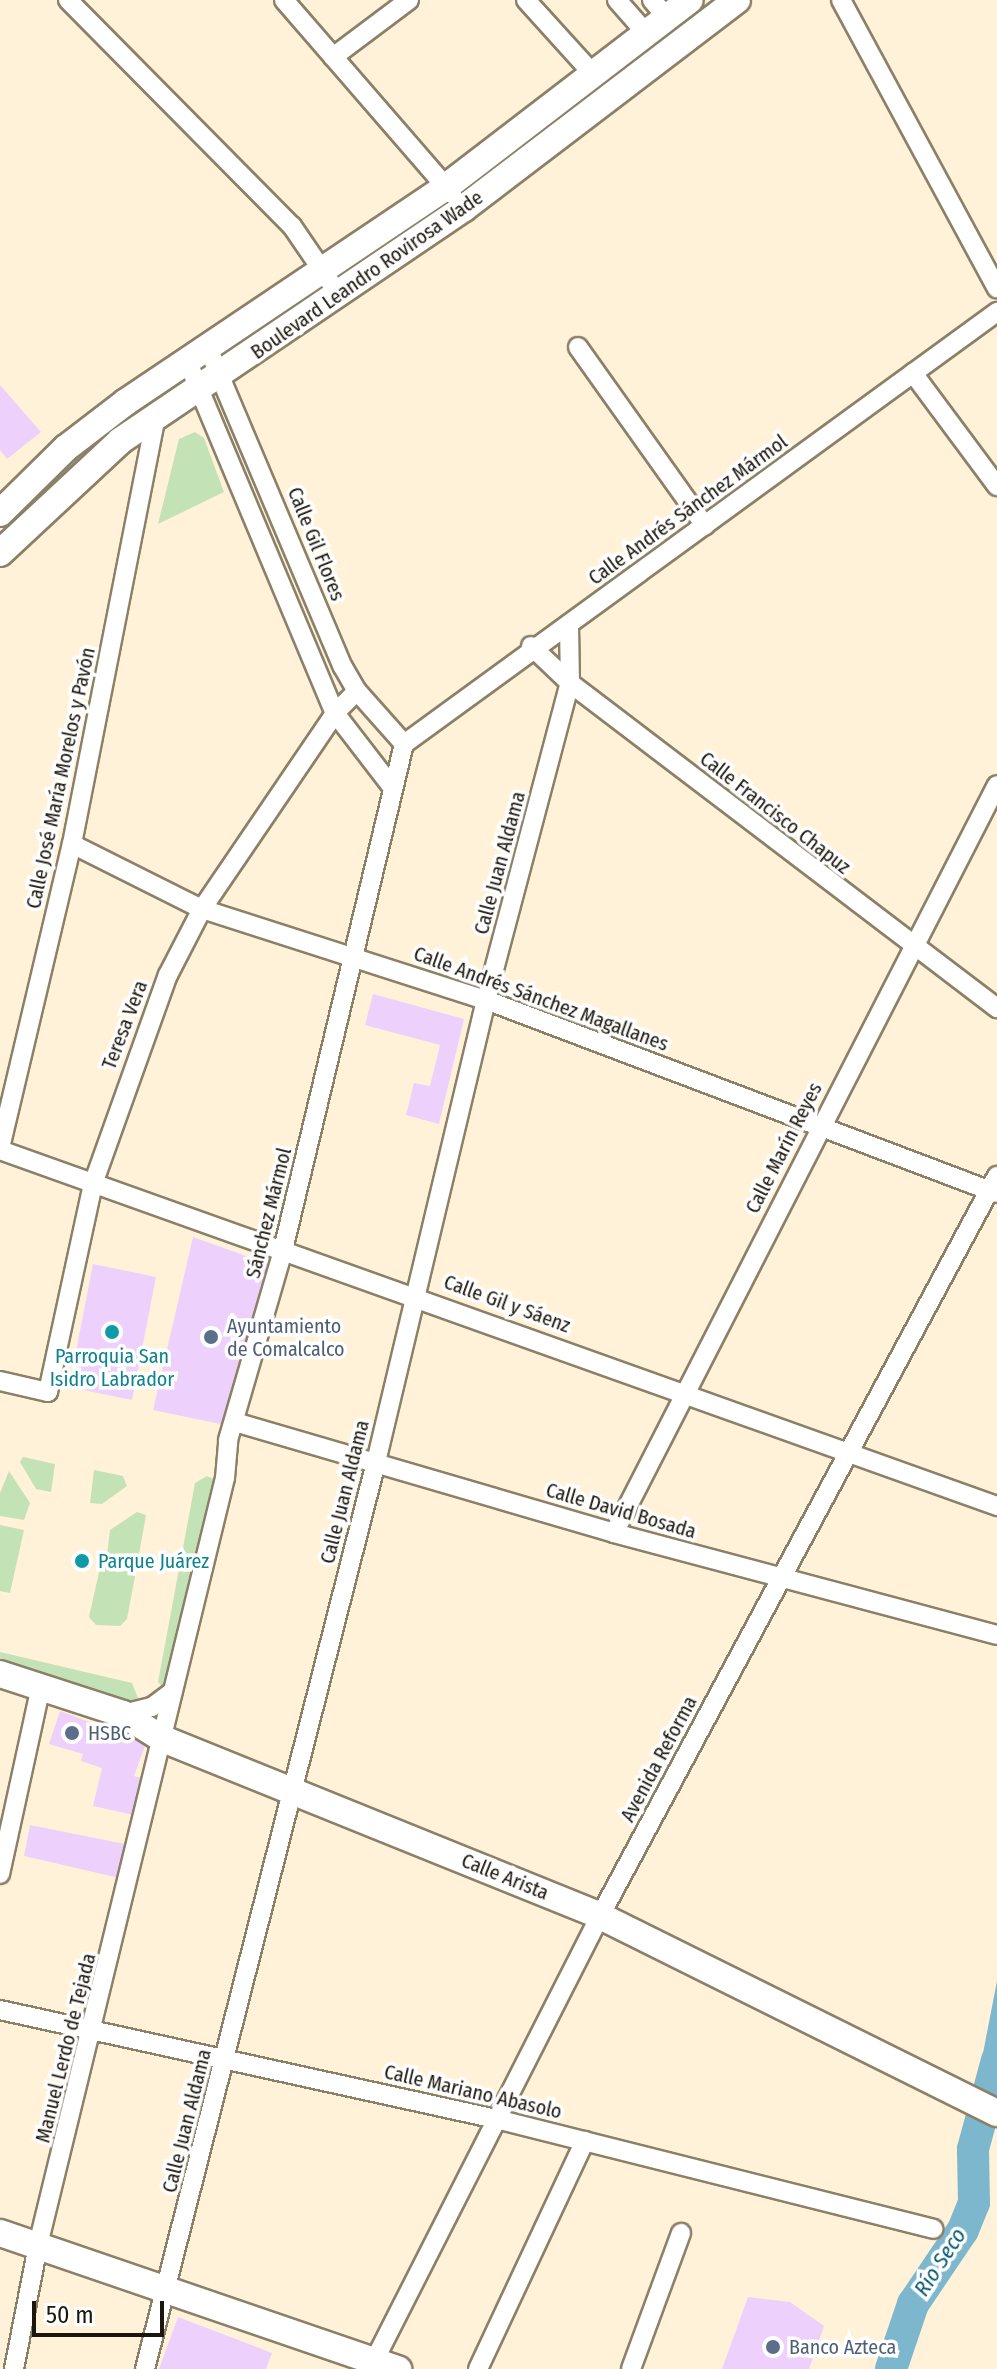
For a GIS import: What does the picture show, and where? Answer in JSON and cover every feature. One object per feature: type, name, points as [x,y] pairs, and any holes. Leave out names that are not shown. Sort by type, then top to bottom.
[{"type":"main road","name":"Boulevard Leandro Rovirosa Wade","points":[[0,513],[66,448],[198,354],[446,187],[646,33],[659,9],[690,0]]},
{"type":"main road","name":"Boulevard Leandro Rovirosa Wade","points":[[0,553],[85,469],[156,415],[212,382],[464,208],[737,0]]},
{"type":"main road","name":"Calle Arista","points":[[0,1674],[123,1714],[163,1739],[600,1916],[997,2113]]},
{"type":"main road","points":[[0,2233],[381,2366]]},
{"type":"street","points":[[68,0],[292,226],[339,295]]},
{"type":"street","points":[[284,0],[464,208]]},
{"type":"street","points":[[333,57],[409,0]]},
{"type":"street","points":[[526,0],[593,74]]},
{"type":"street","points":[[617,0],[646,33]]},
{"type":"street","points":[[841,0],[997,288]]},
{"type":"street","name":"Calle Andrés Sánchez Mármol","points":[[404,744],[531,646],[569,624],[997,312]]},
{"type":"street","points":[[578,347],[705,526]]},
{"type":"street","name":"Calle Gil Flores","points":[[198,354],[357,691],[404,744]]},
{"type":"street","points":[[913,373],[997,486]]},
{"type":"street","points":[[212,382],[335,713],[392,787]]},
{"type":"street","name":"Calle José María Morelos y Pavón","points":[[0,1149],[72,844],[156,415]]},
{"type":"street","name":"Calle Juan Aldama","points":[[145,2369],[376,1462],[486,1000],[570,683],[569,624]]},
{"type":"street","name":"Calle Francisco Chapuz","points":[[531,646],[570,683],[997,1008]]},
{"type":"street","name":"Teresa Vera","points":[[0,1381],[48,1392],[93,1184],[141,1041],[202,909],[335,713],[357,691]]},
{"type":"street","name":"Sánchez Mármol","points":[[163,1739],[235,1422],[282,1254],[404,744]]},
{"type":"street","name":"Calle Marín Reyes","points":[[614,1533],[683,1391],[911,945],[997,785]]},
{"type":"street","name":"Calle Andrés Sánchez Magallanes","points":[[72,844],[202,909],[355,955],[486,1000],[819,1128],[994,1186]]},
{"type":"street","name":"Calle Gil y Sáenz","points":[[0,1149],[282,1254],[415,1294],[997,1506]]},
{"type":"street","name":"Avenida Reforma","points":[[381,2366],[496,2119],[600,1916],[994,1186]]},
{"type":"street","name":"Calle David Bosada","points":[[235,1422],[614,1533],[997,1635]]},
{"type":"street","points":[[0,1874],[41,1686]]},
{"type":"street","points":[[123,1714],[152,1707],[173,1691]]},
{"type":"street","name":"Manuel Lerdo de Tejada","points":[[14,2369],[38,2245],[94,2030],[163,1739]]},
{"type":"street","name":"Calle Mariano Abasolo","points":[[0,2010],[496,2119],[933,2229]]},
{"type":"street","points":[[478,2369],[585,2141]]},
{"type":"street","points":[[631,2369],[681,2233]]},
{"type":"green space","points":[[195,432],[204,438],[224,492],[158,524],[179,439]]},
{"type":"green space","points":[[23,1457],[55,1464],[51,1492],[36,1489],[20,1462]]},
{"type":"green space","points":[[94,1470],[123,1476],[127,1486],[102,1504],[90,1503]]},
{"type":"green space","points":[[9,1471],[30,1503],[24,1520],[0,1516],[0,1493]]},
{"type":"green space","points":[[207,1476],[216,1480],[164,1689],[158,1682],[195,1483]]},
{"type":"green space","points":[[137,1512],[146,1515],[138,1560],[107,1555],[110,1530]]},
{"type":"green space","points":[[0,1525],[24,1530],[10,1593],[0,1591]]},
{"type":"green space","points":[[101,1563],[136,1571],[127,1619],[120,1626],[96,1625],[89,1617]]},
{"type":"green space","points":[[0,1652],[132,1683],[138,1698],[134,1705],[0,1669]]},
{"type":"water","points":[[997,1981],[997,2097],[980,2091],[978,2079]]},
{"type":"building","points":[[0,385],[41,432],[7,459],[0,450]]},
{"type":"building","points":[[373,994],[464,1019],[439,1124],[406,1115],[414,1083],[430,1086],[440,1045],[365,1025]]},
{"type":"building","name":"Ayuntamiento de Comalcalco","points":[[193,1237],[269,1264],[230,1426],[153,1410]]},
{"type":"building","name":"Parroquia San Isidro Labrador","points":[[93,1264],[156,1277],[132,1400],[69,1387]]},
{"type":"building","points":[[60,1711],[146,1743],[134,1776],[150,1780],[143,1817],[93,1806],[102,1768],[81,1761],[83,1754],[49,1744]]},
{"type":"building","points":[[30,1825],[135,1846],[128,1880],[24,1856]]},
{"type":"building","name":"Banco Azteca","points":[[748,2297],[790,2302],[824,2326],[809,2369],[722,2369]]},
{"type":"building","points":[[178,2317],[272,2353],[266,2369],[159,2369]]},
{"type":"waterway","name":"Río Seco","points":[[891,2369],[913,2304],[963,2230],[974,2203],[973,2149],[997,2060]]},
{"type":"place","name":"Parroquia San Isidro Labrador","points":[[112,1332]]},
{"type":"place","name":"Ayuntamiento de Comalcalco","points":[[211,1337]]},
{"type":"place","name":"Parque Juárez","points":[[82,1561]]},
{"type":"place","name":"HSBC","points":[[72,1733]]},
{"type":"place","name":"Banco Azteca","points":[[773,2347]]}]
